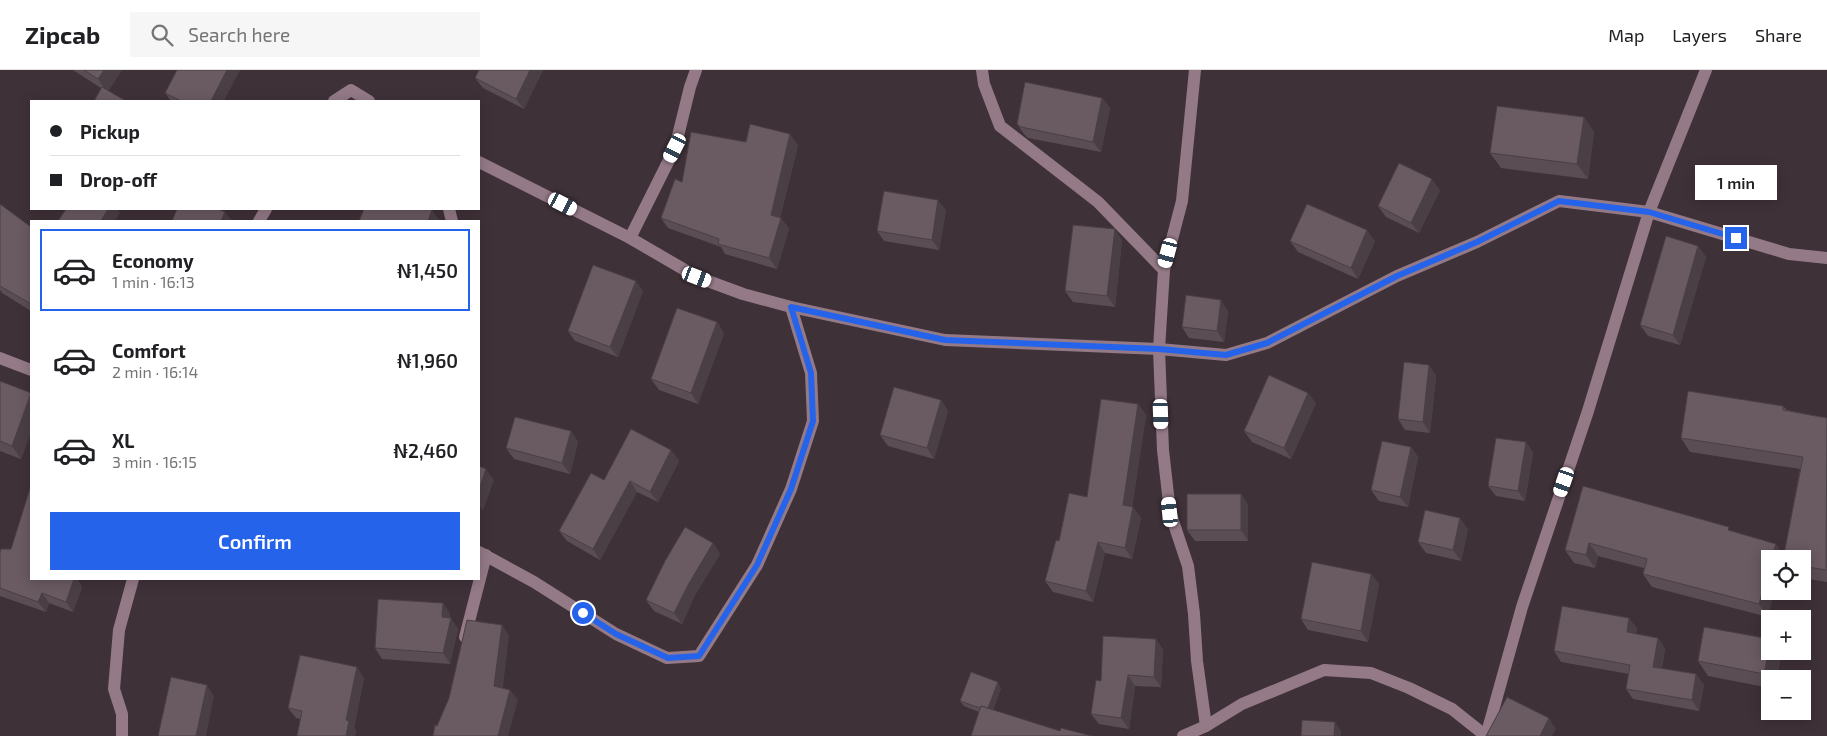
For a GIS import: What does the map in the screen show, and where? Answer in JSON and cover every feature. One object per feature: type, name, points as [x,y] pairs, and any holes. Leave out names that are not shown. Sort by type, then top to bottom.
[{"type":"street","points":[[630,238],[675,148],[690,86],[696,70]]},
{"type":"street","points":[[982,70],[984,84],[1000,126],[1098,202],[1164,270]]},
{"type":"street","points":[[1195,70],[1182,201],[1164,270],[1159,349],[1163,450],[1170,512],[1188,566],[1197,661],[1206,726]]},
{"type":"street","points":[[1183,736],[1206,726],[1242,704],[1324,670],[1371,673],[1386,679],[1452,709],[1486,736],[1522,607],[1588,411],[1649,212],[1706,70]]},
{"type":"street","points":[[336,100],[352,90],[367,100]]},
{"type":"street","points":[[480,163],[630,238],[697,277],[743,294],[791,307],[945,340],[1159,349],[1226,355],[1267,343],[1397,276],[1477,242],[1559,201],[1649,212],[1789,254],[1827,258]]},
{"type":"street","points":[[482,553],[534,582],[616,634],[668,658],[699,656],[757,565],[791,489],[813,421],[811,373],[791,307]]},
{"type":"street","points":[[0,358],[30,370]]},
{"type":"street","points":[[122,736],[122,714],[114,689],[119,630],[132,580]]},
{"type":"street","points":[[462,649],[476,580]]},
{"type":"building","points":[[84,70],[104,70],[98,79]]},
{"type":"building","points":[[177,70],[227,70],[212,100],[179,100],[165,93]]},
{"type":"building","points":[[479,70],[530,70],[516,99],[475,78]]},
{"type":"building","points":[[1025,82],[1102,98],[1093,142],[1021,127],[1017,124]]},
{"type":"building","points":[[102,87],[124,100],[95,100]]},
{"type":"building","points":[[1497,106],[1584,117],[1577,164],[1490,153]]},
{"type":"building","points":[[750,124],[790,134],[771,215],[781,218],[769,258],[718,244],[719,239],[661,218],[675,179],[682,182],[691,132],[746,142]]},
{"type":"building","points":[[1399,163],[1432,179],[1411,223],[1378,206]]},
{"type":"building","points":[[884,191],[938,200],[932,240],[877,231]]},
{"type":"building","points":[[0,204],[30,226],[30,303],[0,286]]},
{"type":"building","points":[[1307,204],[1367,230],[1351,268],[1290,241]]},
{"type":"building","points":[[65,210],[107,210],[102,220],[59,220]]},
{"type":"building","points":[[177,210],[220,210],[225,212],[221,220],[172,220]]},
{"type":"building","points":[[364,210],[432,210],[428,220],[359,220]]},
{"type":"building","points":[[1073,225],[1115,229],[1107,296],[1065,291]]},
{"type":"building","points":[[1666,236],[1698,246],[1673,335],[1640,325]]},
{"type":"building","points":[[593,265],[636,281],[610,347],[568,331]]},
{"type":"building","points":[[1186,295],[1221,300],[1217,331],[1182,327]]},
{"type":"building","points":[[677,308],[717,322],[691,393],[651,379]]},
{"type":"building","points":[[1404,362],[1429,365],[1423,422],[1398,419]]},
{"type":"building","points":[[1269,375],[1308,393],[1284,448],[1244,431]]},
{"type":"building","points":[[0,381],[30,393],[30,396],[12,446],[0,441]]},
{"type":"building","points":[[894,387],[941,400],[927,448],[880,435]]},
{"type":"building","points":[[1688,391],[1783,406],[1783,410],[1827,418],[1826,570],[1811,568],[1811,550],[1785,550],[1803,457],[1681,438]]},
{"type":"building","points":[[1101,399],[1138,404],[1123,505],[1133,507],[1125,548],[1098,542],[1086,591],[1045,581],[1056,540],[1059,541],[1069,493],[1087,497]]},
{"type":"building","points":[[515,417],[571,431],[562,463],[506,448]]},
{"type":"building","points":[[631,429],[671,450],[650,492],[630,481],[593,549],[559,531],[591,473],[604,480]]},
{"type":"building","points":[[1496,438],[1526,442],[1518,491],[1488,486]]},
{"type":"building","points":[[1382,441],[1411,447],[1400,497],[1371,490]]},
{"type":"building","points":[[480,466],[486,469],[480,487]]},
{"type":"building","points":[[1583,486],[1729,527],[1728,530],[1776,544],[1774,550],[1761,550],[1761,597],[1759,604],[1643,574],[1647,559],[1589,543],[1586,555],[1565,550]]},
{"type":"building","points":[[30,488],[30,580],[74,580],[66,602],[42,593],[38,602],[0,588],[0,552],[1,549],[11,549]]},
{"type":"building","points":[[1187,494],[1241,494],[1241,530],[1187,530]]},
{"type":"building","points":[[1425,510],[1460,518],[1453,550],[1418,542]]},
{"type":"building","points":[[685,527],[713,543],[674,613],[646,600],[665,561]]},
{"type":"building","points":[[1312,562],[1371,574],[1361,631],[1301,619]]},
{"type":"building","points":[[378,599],[443,603],[442,617],[451,618],[443,653],[375,648]]},
{"type":"building","points":[[1562,606],[1629,618],[1627,632],[1658,638],[1653,667],[1696,674],[1692,700],[1626,689],[1630,665],[1554,651]]},
{"type":"building","points":[[467,620],[502,625],[494,686],[510,690],[498,736],[433,736],[435,725],[437,726],[449,698]]},
{"type":"building","points":[[1704,627],[1761,637],[1761,660],[1767,660],[1765,670],[1761,670],[1761,673],[1698,661]]},
{"type":"building","points":[[1103,636],[1156,639],[1154,677],[1128,675],[1121,718],[1091,714],[1096,680],[1101,681]]},
{"type":"building","points":[[300,655],[357,667],[346,720],[349,721],[346,736],[297,736],[302,711],[288,708]]},
{"type":"building","points":[[971,672],[998,682],[988,708],[981,706],[980,708],[960,701]]},
{"type":"building","points":[[171,677],[207,685],[196,736],[158,736]]},
{"type":"building","points":[[1507,697],[1549,718],[1540,736],[1486,736]]},
{"type":"building","points":[[981,706],[1060,731],[1061,728],[1092,736],[971,736]]},
{"type":"building","points":[[1302,720],[1335,722],[1334,736],[1301,736]]},
{"type":"route","points":[[583,613],[616,634],[668,658],[699,656],[757,565],[791,489],[813,421],[811,373],[791,307],[945,340],[1159,349],[1226,355],[1267,343],[1397,276],[1477,242],[1559,201],[1649,212],[1736,238]]}]
